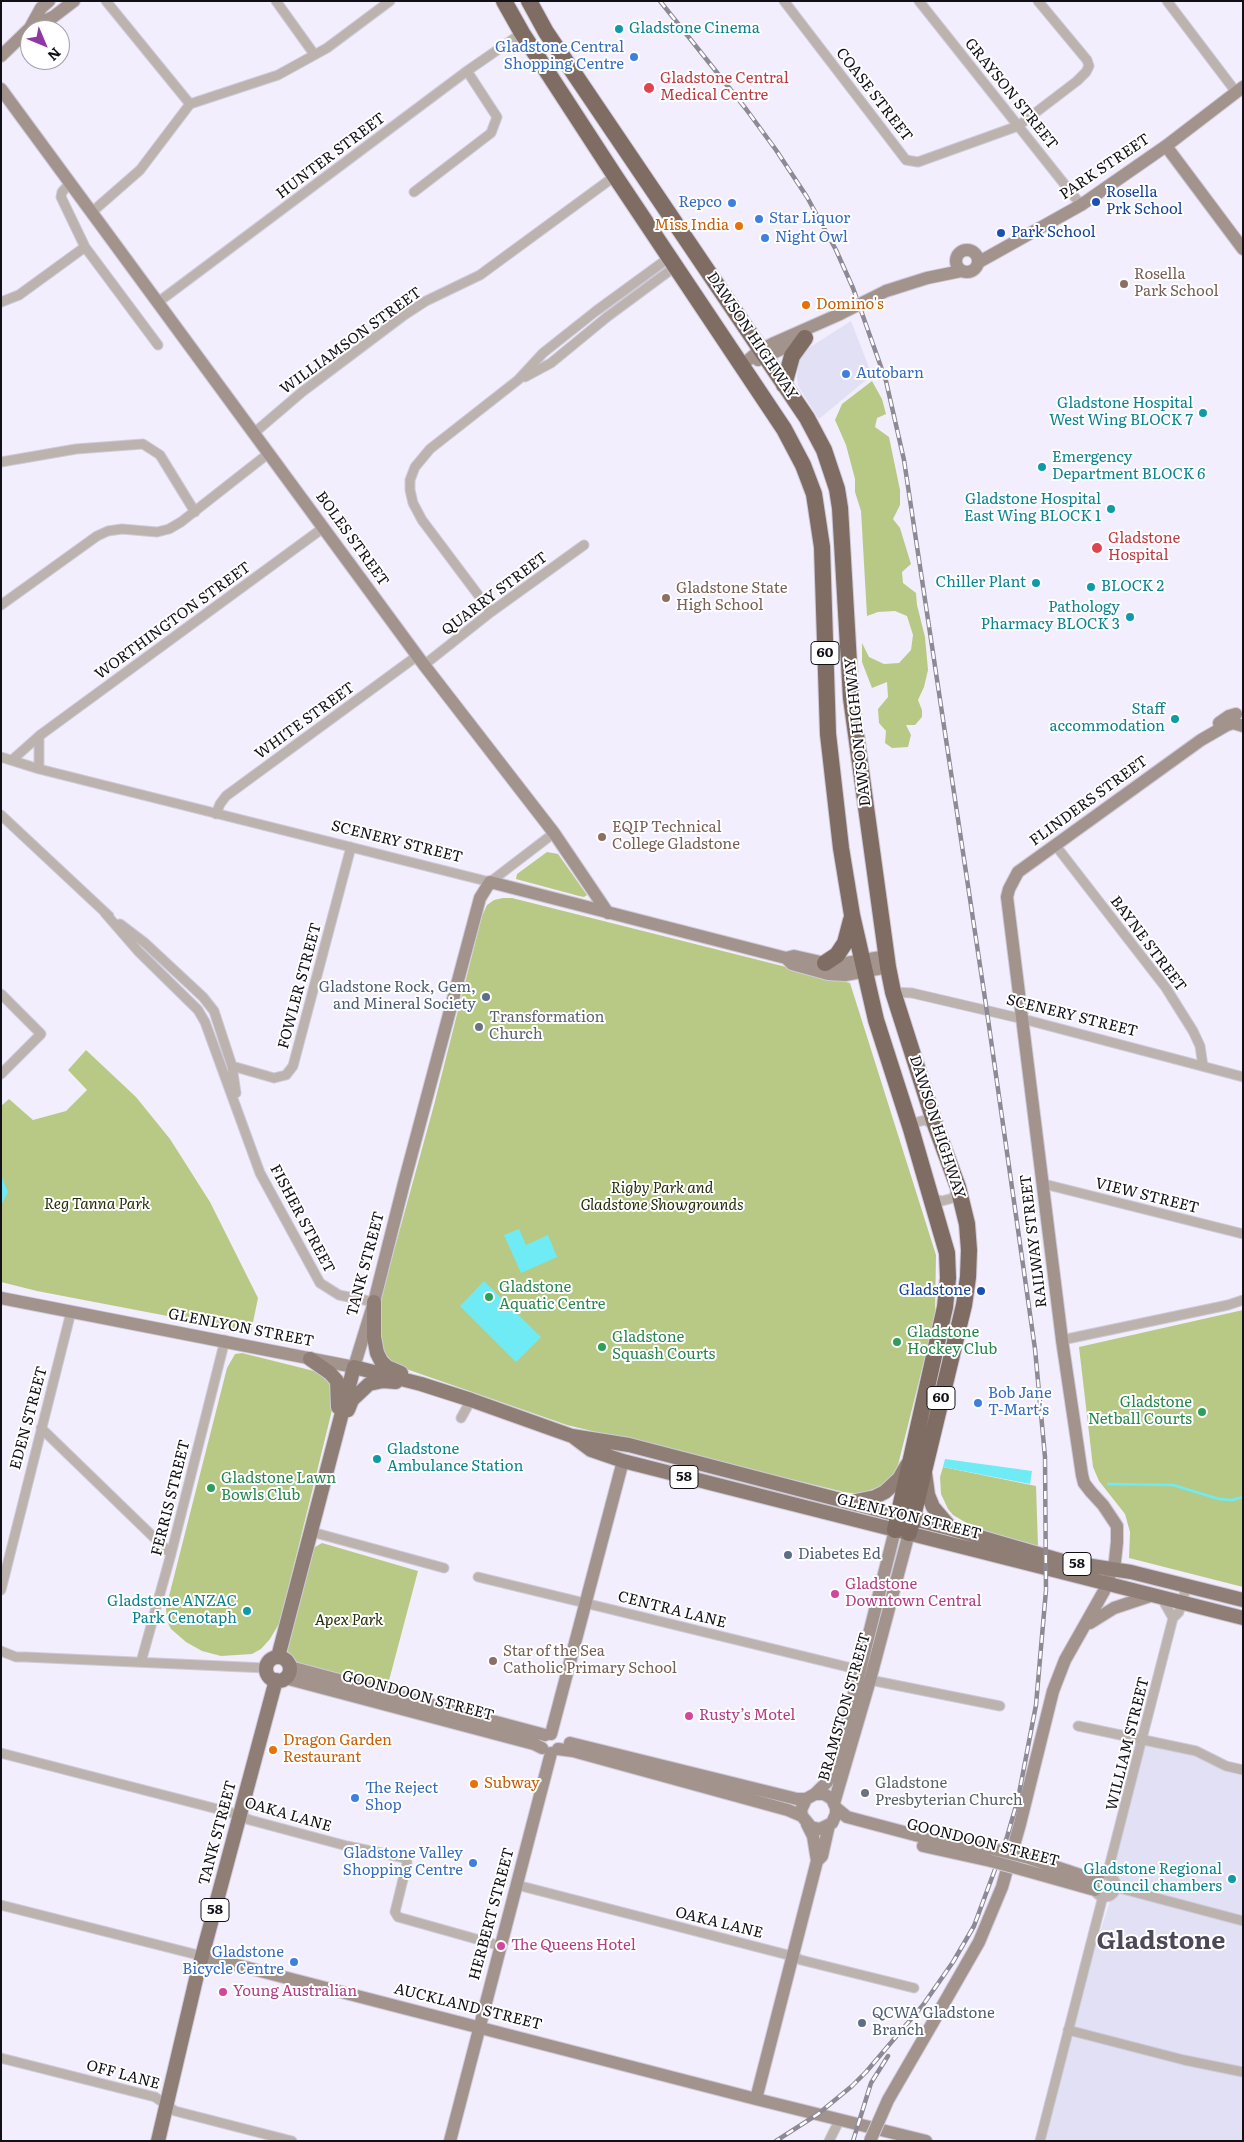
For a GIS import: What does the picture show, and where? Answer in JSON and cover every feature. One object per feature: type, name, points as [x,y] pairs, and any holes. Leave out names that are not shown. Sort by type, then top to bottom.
[{"type":"highway","name":"DAWSON HIGHWAY","points":[[504,1],[522,33],[796,450],[810,480],[818,513],[822,546],[828,734],[841,848],[852,915],[863,966],[886,1053],[911,1128],[947,1253],[948,1278],[945,1307],[914,1450],[904,1524]]},
{"type":"highway","name":"DAWSON HIGHWAY","points":[[529,1],[546,32],[816,435],[832,472],[837,489],[840,508],[851,698],[893,992],[936,1127],[958,1187],[967,1224],[968,1277],[964,1305],[925,1470],[904,1524]]},
{"type":"highway","points":[[784,385],[792,356],[805,338]]},
{"type":"highway","points":[[825,963],[837,955],[846,943],[852,915]]},
{"type":"main road","points":[[374,1302],[374,1337],[381,1361],[388,1367],[421,1384]]},
{"type":"main road","points":[[310,1359],[330,1373],[337,1381],[338,1428]]},
{"type":"main road","name":"GLENLYON STREET","points":[[354,1367],[421,1384],[472,1400],[572,1436],[629,1445],[848,1502],[904,1524],[952,1529],[1066,1562],[1112,1569],[1187,1585],[1243,1600]]},
{"type":"main road","name":"TANK STREET","points":[[278,1657],[354,1367]]},
{"type":"main road","points":[[338,1428],[352,1400],[369,1384],[383,1381],[421,1384]]},
{"type":"main road","name":"GLENLYON STREET","points":[[572,1436],[591,1450],[623,1461],[904,1524],[1107,1584],[1243,1618]]},
{"type":"main road","name":"60","points":[[848,1502],[874,1497],[893,1486],[900,1479],[914,1450]]},
{"type":"main road","points":[[925,1470],[928,1495],[933,1507],[952,1529]]},
{"type":"main road","points":[[278,1657],[287,1661],[284,1675],[268,1675],[266,1668],[271,1659],[278,1657]]},
{"type":"main road","name":"TANK STREET","points":[[158,2141],[202,1956],[240,1816],[284,1675]]},
{"type":"street","points":[[35,20],[49,1]]},
{"type":"street","points":[[47,20],[74,1]]},
{"type":"street","points":[[106,1],[190,104]]},
{"type":"street","points":[[276,1],[314,54]]},
{"type":"street","points":[[92,212],[140,170],[190,104],[278,75],[327,48],[390,1]]},
{"type":"street","name":"COASE STREET","points":[[784,1],[906,160],[918,162],[1018,126],[1086,72],[1089,66],[1080,50],[1038,1]]},
{"type":"street","name":"GRAYSON STREET","points":[[919,1],[1081,204]]},
{"type":"street","points":[[1167,1],[1240,90]]},
{"type":"street","name":"HUNTER STREET","points":[[157,303],[467,71],[522,33]]},
{"type":"street","points":[[1,56],[20,38]]},
{"type":"street","points":[[414,192],[491,132],[497,117],[467,71]]},
{"type":"street","name":"BOLES STREET","points":[[1,89],[420,660],[554,833],[608,913]]},
{"type":"street","name":"PARK STREET","points":[[977,257],[1010,244],[1081,204],[1166,146],[1240,90]]},
{"type":"street","points":[[1166,146],[1241,243]]},
{"type":"street","name":"WILLIAMSON STREET","points":[[254,433],[302,392],[403,316],[426,301],[486,272],[615,176]]},
{"type":"street","points":[[70,183],[62,192],[61,197],[85,247],[158,345]]},
{"type":"street","points":[[1,302],[19,295],[85,247]]},
{"type":"street","points":[[741,366],[886,291],[958,266],[972,271],[977,257],[968,250],[961,251],[958,266]]},
{"type":"street","points":[[491,612],[422,520],[413,503],[410,480],[415,467],[430,449],[518,380],[551,363],[673,261]]},
{"type":"street","points":[[763,354],[805,338],[840,314]]},
{"type":"street","points":[[1,462],[76,449],[143,444],[160,455],[195,512]]},
{"type":"street","points":[[1,605],[97,536],[115,530],[157,532],[169,529],[195,512],[269,454]]},
{"type":"street","name":"WORTHINGTON STREET","points":[[12,760],[39,736],[323,528]]},
{"type":"street","name":"QUARRY STREET","points":[[420,660],[584,545]]},
{"type":"street","name":"WHITE STREET","points":[[216,814],[226,796],[420,660]]},
{"type":"street","name":"FLINDERS STREET","points":[[1007,897],[1018,872],[1201,740],[1241,717]]},
{"type":"street","points":[[39,736],[39,769]]},
{"type":"street","name":"SCENERY STREET","points":[[1,757],[39,769],[786,958],[794,956],[825,963],[863,966]]},
{"type":"street","name":"FISHER STREET","points":[[1,816],[106,913],[145,943],[210,1005],[217,1017],[232,1066],[239,1113]]},
{"type":"street","points":[[490,882],[554,833]]},
{"type":"street","name":"BAYNE STREET","points":[[1056,846],[1166,988],[1193,1031],[1200,1046],[1203,1066]]},
{"type":"street","name":"FOWLER STREET","points":[[232,1066],[274,1078],[286,1075],[294,1066],[351,847]]},
{"type":"street","name":"TANK STREET","points":[[354,1367],[374,1302],[480,898],[490,882]]},
{"type":"street","name":"RAILWAY STREET","points":[[870,2141],[888,2100],[979,1942],[1002,1887],[1025,1806],[1053,1691],[1065,1660],[1098,1606],[1112,1569],[1117,1542],[1117,1526],[1084,1482],[1062,1340],[1007,897]]},
{"type":"street","name":"FISHER STREET","points":[[106,913],[138,951],[198,1010],[205,1022],[260,1173],[320,1283],[339,1295],[374,1302]]},
{"type":"street","name":"SCENERY STREET","points":[[786,958],[792,964],[828,974],[845,975],[863,966],[888,961]]},
{"type":"street","name":"SCENERY STREET","points":[[893,992],[912,993],[1243,1077]]},
{"type":"street","points":[[1,994],[42,1034],[1,1074]]},
{"type":"street","points":[[911,1128],[914,1123],[925,1120],[936,1127]]},
{"type":"street","name":"VIEW STREET","points":[[1044,1184],[1243,1234]]},
{"type":"street","points":[[932,1198],[942,1201],[953,1198],[958,1187]]},
{"type":"street","name":"GLENLYON STREET","points":[[1,1298],[225,1340],[354,1367]]},
{"type":"street","points":[[1062,1340],[1228,1305],[1243,1300]]},
{"type":"street","name":"EDEN STREET","points":[[1,1590],[71,1312]]},
{"type":"street","name":"FERRIS STREET","points":[[141,1662],[172,1554],[225,1340]]},
{"type":"street","points":[[461,1418],[472,1400]]},
{"type":"street","points":[[41,1428],[172,1554]]},
{"type":"street","name":"HERBERT STREET","points":[[450,2141],[517,1885],[623,1461]]},
{"type":"street","name":"BRAMSTON STREET","points":[[810,1797],[827,1782],[836,1766],[860,1670],[904,1524]]},
{"type":"street","name":"BRAMSTON STREET","points":[[817,1861],[822,1856],[870,1680],[904,1524]]},
{"type":"street","points":[[312,1532],[444,1568]]},
{"type":"street","name":"CENTRA LANE","points":[[478,1577],[860,1670]]},
{"type":"street","name":"WILLIAM STREET","points":[[1040,2141],[1068,2030],[1101,1885],[1144,1740],[1173,1618],[1179,1612],[1187,1585]]},
{"type":"street","points":[[1083,1628],[1106,1611],[1157,1596],[1173,1618]]},
{"type":"street","points":[[1,1651],[25,1657],[266,1668]]},
{"type":"street","name":"GOONDOON STREET","points":[[284,1675],[551,1743],[573,1751],[778,1807],[804,1820]]},
{"type":"street","points":[[870,1680],[1000,1706]]},
{"type":"street","points":[[1078,1726],[1196,1751],[1226,1766],[1243,1770]]},
{"type":"street","name":"GOONDOON STREET","points":[[551,1743],[584,1745],[797,1800],[810,1797]]},
{"type":"street","name":"OAKA LANE","points":[[1,1753],[340,1844],[404,1858],[407,1863],[395,1912],[398,1917],[501,1946]]},
{"type":"street","points":[[824,1794],[833,1814],[820,1829],[804,1820],[801,1810],[810,1797],[824,1794]]},
{"type":"street","name":"GOONDOON STREET","points":[[833,1814],[1026,1864],[1089,1878],[1101,1885]]},
{"type":"street","name":"BRAMSTON STREET","points":[[756,2099],[817,1861],[814,1842],[804,1820]]},
{"type":"street","points":[[1113,1879],[1115,1887],[1110,1895],[1101,1885],[1113,1879]]},
{"type":"street","name":"OAKA LANE","points":[[517,1885],[792,1956],[800,1960],[914,1988]]},
{"type":"street","points":[[1115,1887],[1243,1921]]},
{"type":"street","name":"AUCKLAND STREET","points":[[1,1905],[926,2141]]},
{"type":"street","points":[[1068,2030],[1184,2060],[1243,2072]]},
{"type":"street","name":"OFF LANE","points":[[1,2058],[155,2097],[168,2104],[175,2111],[292,2141]]},
{"type":"street","points":[[829,2141],[840,2119]]},
{"type":"shaded area","points":[[851,321],[872,375],[819,419],[798,386],[799,359],[807,349]]},
{"type":"shaded area","points":[[1143,1740],[1196,1751],[1243,1770],[1243,2141],[1040,2141],[1068,2030],[1113,1892],[1114,1876],[1110,1865]]},
{"type":"green space","points":[[872,381],[882,399],[886,414],[877,418],[875,427],[889,437],[900,490],[900,505],[893,519],[900,528],[911,564],[902,572],[903,583],[916,593],[925,637],[928,670],[924,687],[918,700],[922,710],[922,717],[915,725],[906,725],[911,735],[908,747],[892,748],[885,743],[886,731],[879,723],[878,709],[888,697],[887,682],[872,688],[862,662],[862,643],[869,657],[884,664],[899,663],[911,650],[913,635],[907,616],[895,611],[878,612],[867,616],[861,511],[855,492],[855,479],[846,445],[835,420],[842,404]]},
{"type":"green space","points":[[547,852],[558,854],[587,895],[584,897],[579,896],[516,879],[517,874]]},
{"type":"green space","name":"Rigby Park and Gladstone Showgrounds","points":[[512,898],[850,983],[936,1255],[935,1317],[897,1469],[890,1480],[882,1486],[859,1494],[844,1492],[567,1425],[389,1363],[381,1352],[378,1309],[434,1105],[482,916],[487,905],[494,900]]},
{"type":"green space","name":"Reg Tanna Park","points":[[86,1050],[136,1097],[170,1139],[210,1202],[258,1298],[251,1332],[37,1291],[1,1282],[1,1106],[9,1099],[33,1120],[66,1111],[87,1090],[68,1070]]},
{"type":"green space","points":[[1243,1310],[1243,1587],[1129,1558],[1130,1532],[1125,1514],[1099,1481],[1093,1467],[1079,1347]]},
{"type":"green space","points":[[242,1353],[322,1373],[329,1380],[334,1402],[280,1622],[270,1639],[261,1649],[252,1654],[221,1656],[202,1651],[186,1642],[171,1629],[167,1621],[166,1608],[227,1368],[235,1354]]},
{"type":"green space","points":[[943,1467],[1036,1486],[1038,1546],[975,1528],[953,1515],[941,1494],[940,1477]]},
{"type":"green space","name":"Apex Park","points":[[322,1543],[418,1571],[387,1688],[299,1663],[293,1660],[287,1650],[312,1551]]},
{"type":"water","points":[[1,1175],[8,1192],[1,1205]]},
{"type":"water","points":[[519,1229],[526,1245],[548,1235],[557,1257],[521,1273],[504,1235]]},
{"type":"water","points":[[484,1281],[541,1337],[516,1362],[460,1306]]},
{"type":"water","points":[[945,1459],[1032,1471],[1030,1484],[943,1467]]},
{"type":"waterway","points":[[1108,1484],[1173,1485],[1219,1499],[1232,1500],[1243,1497]]},
{"type":"railway","points":[[660,1],[746,109],[807,197],[836,250],[853,288],[886,381],[904,460],[987,1012],[1035,1349],[1045,1457],[1046,1590],[1036,1705],[1018,1799],[1007,1837],[974,1926],[953,1962],[923,2005],[866,2072],[818,2114],[776,2141]]},
{"type":"railway","points":[[853,2141],[871,2083],[888,2056]]},
{"type":"place","name":"Gladstone Cinema","points":[[619,29]]},
{"type":"place","name":"Gladstone Central Shopping Centre","points":[[634,57]]},
{"type":"place","name":"Gladstone Central Medical Centre","points":[[649,88]]},
{"type":"place","name":"Rosella Prk School","points":[[1096,202]]},
{"type":"place","name":"Repco","points":[[732,203]]},
{"type":"place","name":"Star Liquor","points":[[759,219]]},
{"type":"place","name":"Miss India","points":[[739,226]]},
{"type":"place","name":"Park School","points":[[1001,233]]},
{"type":"place","name":"Night Owl","points":[[765,238]]},
{"type":"place","name":"Rosella Park School","points":[[1124,284]]},
{"type":"place","name":"Domino's","points":[[806,305]]},
{"type":"place","name":"Autobarn","points":[[846,374]]},
{"type":"place","name":"Gladstone Hospital West Wing BLOCK 7","points":[[1203,413]]},
{"type":"place","name":"Emergency Department BLOCK 6","points":[[1042,467]]},
{"type":"place","name":"Gladstone Hospital East Wing BLOCK 1","points":[[1111,509]]},
{"type":"place","name":"Gladstone Hospital","points":[[1097,548]]},
{"type":"place","name":"Chiller Plant","points":[[1036,583]]},
{"type":"place","name":"BLOCK 2","points":[[1091,587]]},
{"type":"place","name":"Gladstone State High School","points":[[666,598]]},
{"type":"place","name":"Pathology Pharmacy BLOCK 3","points":[[1130,617]]},
{"type":"place","name":"Staff accommodation","points":[[1175,719]]},
{"type":"place","name":"EQIP Technical College Gladstone","points":[[602,837]]},
{"type":"place","name":"Gladstone Rock, Gem, and Mineral Society","points":[[486,997]]},
{"type":"place","name":"Transformation Church","points":[[479,1027]]},
{"type":"place","name":"Gladstone","points":[[981,1291]]},
{"type":"place","name":"Gladstone Aquatic Centre","points":[[489,1297]]},
{"type":"place","name":"Gladstone Hockey Club","points":[[897,1342]]},
{"type":"place","name":"Gladstone Squash Courts","points":[[602,1347]]},
{"type":"place","name":"Bob Jane T-Mart's","points":[[978,1403]]},
{"type":"place","name":"Gladstone Netball Courts","points":[[1202,1412]]},
{"type":"place","name":"Gladstone Ambulance Station","points":[[377,1459]]},
{"type":"place","name":"Gladstone Lawn Bowls Club","points":[[211,1488]]},
{"type":"place","name":"Diabetes Ed","points":[[788,1555]]},
{"type":"place","name":"Gladstone Downtown Central","points":[[835,1594]]},
{"type":"place","name":"Gladstone ANZAC Park Cenotaph","points":[[247,1611]]},
{"type":"place","name":"Star of the Sea Catholic Primary School","points":[[493,1661]]},
{"type":"place","name":"Rusty’s Motel","points":[[689,1716]]},
{"type":"place","name":"Dragon Garden Restaurant","points":[[273,1750]]},
{"type":"place","name":"Subway","points":[[474,1784]]},
{"type":"place","name":"Gladstone Presbyterian Church","points":[[865,1793]]},
{"type":"place","name":"The Reject Shop","points":[[355,1798]]},
{"type":"place","name":"Gladstone Valley Shopping Centre","points":[[473,1863]]},
{"type":"place","name":"Gladstone Regional Council chambers","points":[[1232,1879]]},
{"type":"place","name":"The Queens Hotel","points":[[501,1946]]},
{"type":"place","name":"Gladstone Bicycle Centre","points":[[294,1962]]},
{"type":"place","name":"Young Australian","points":[[223,1992]]},
{"type":"place","name":"QCWA Gladstone Branch","points":[[862,2023]]},
{"type":"district","name":"Gladstone","points":[[1161,1942]]}]
